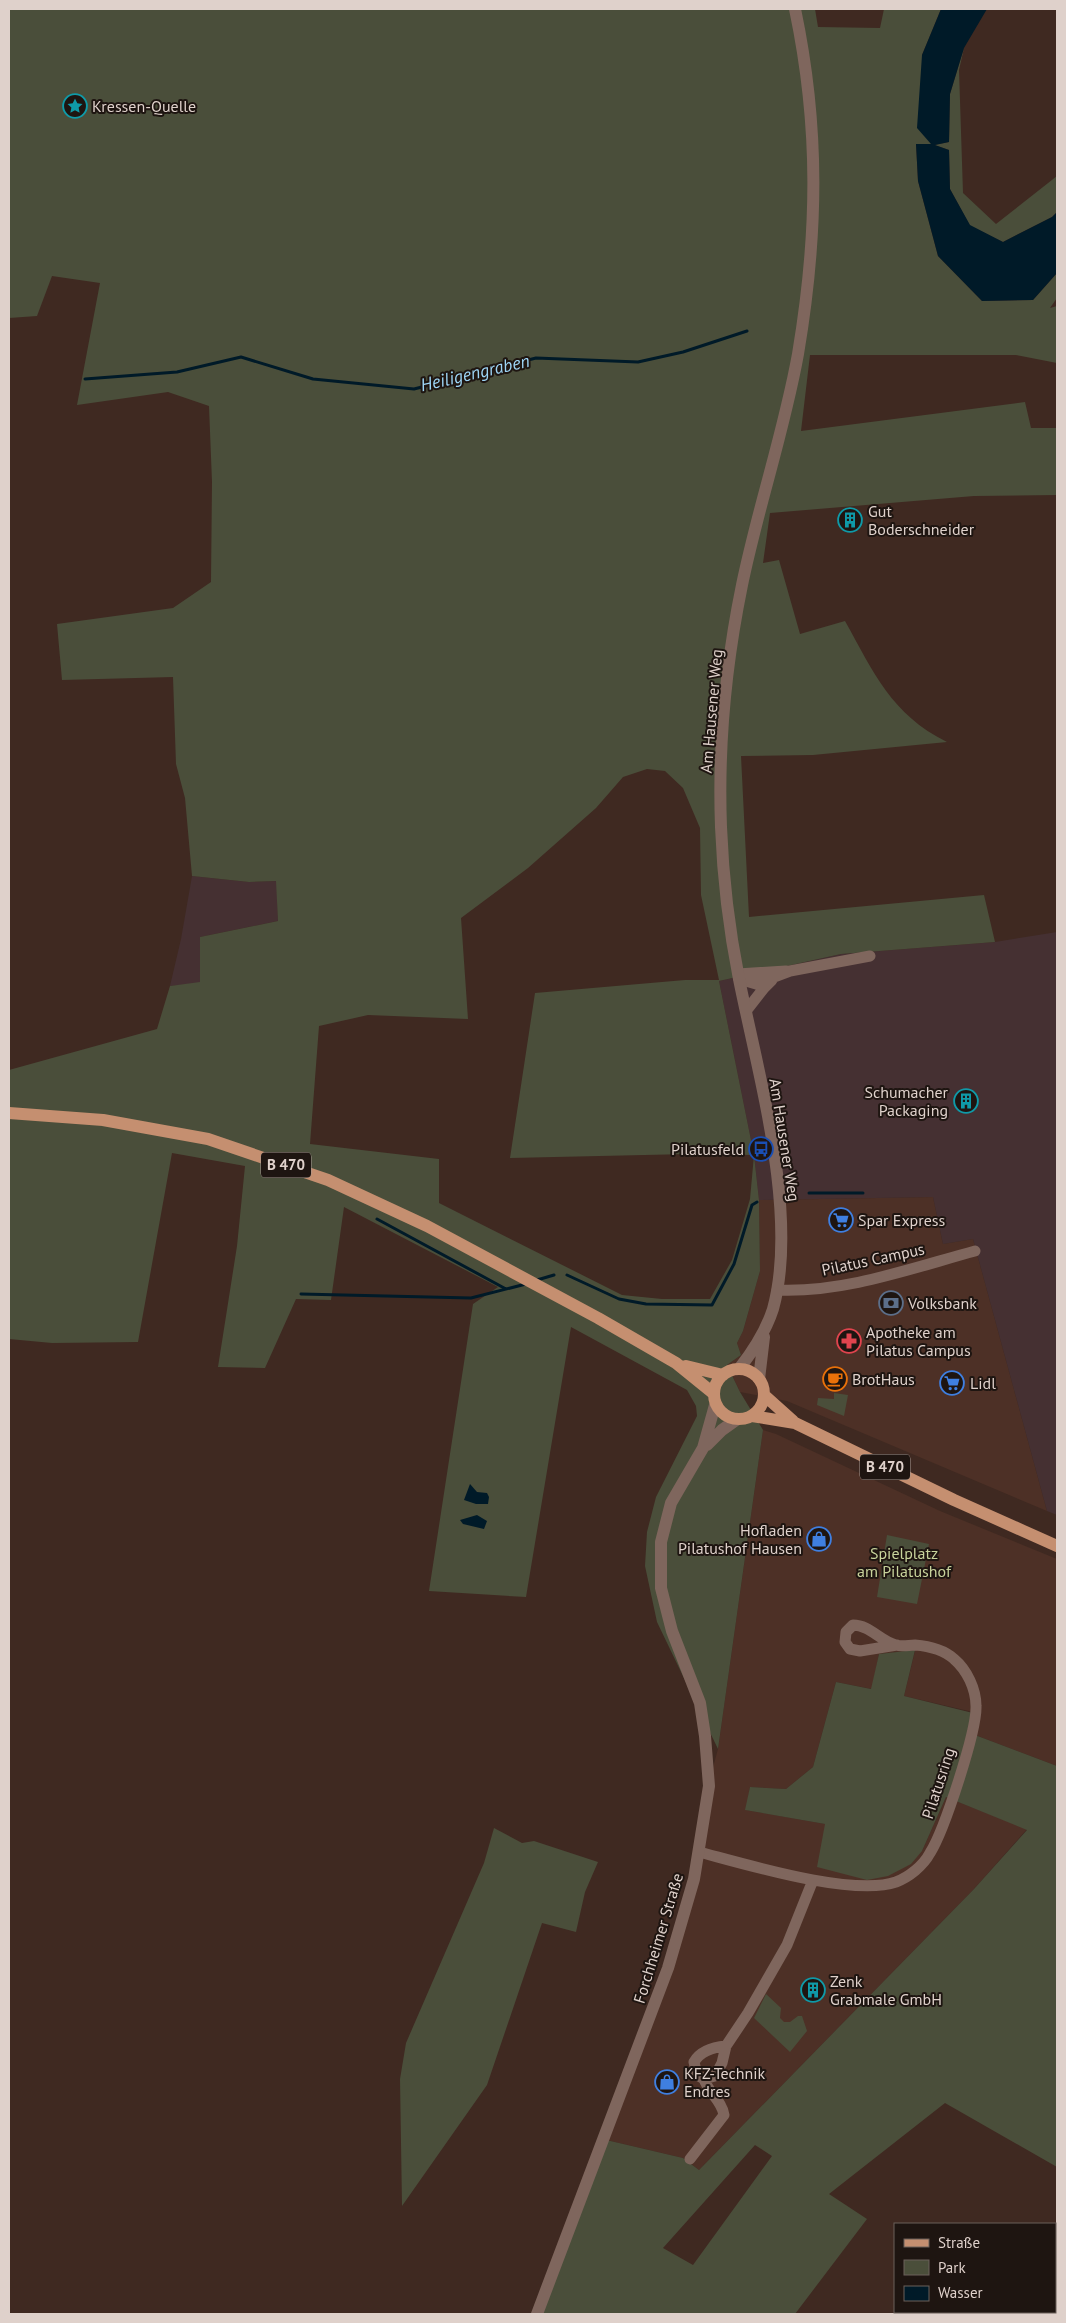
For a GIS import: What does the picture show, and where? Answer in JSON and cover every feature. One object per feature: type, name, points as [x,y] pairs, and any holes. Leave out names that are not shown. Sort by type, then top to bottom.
[{"type":"main road","name":"Am Hausener Weg","points":[[764,1332],[777,1290],[781,1240],[778,1181],[726,897],[722,836],[721,749],[732,644],[742,584],[797,357],[809,275],[815,195],[811,105],[795,9]]},
{"type":"main road","name":"B 470","points":[[9,1114],[103,1120],[208,1139],[328,1180],[427,1226],[676,1363],[708,1373],[723,1375]]},
{"type":"main road","points":[[739,1369],[764,1332]]},
{"type":"main road","points":[[703,1448],[736,1420],[752,1416],[758,1410],[764,1395],[758,1378],[764,1332]]},
{"type":"main road","name":"B 470","points":[[676,1363],[714,1399]]},
{"type":"main road","points":[[703,1448],[718,1380],[723,1375],[739,1369],[746,1370],[758,1378]]},
{"type":"main road","name":"B 470","points":[[764,1395],[795,1422],[954,1500],[1057,1546]]},
{"type":"main road","points":[[714,1399],[728,1417],[736,1420]]},
{"type":"main road","name":"B 470","points":[[752,1416],[795,1422]]},
{"type":"main road","name":"Forchheimer Straße","points":[[537,2314],[668,1968],[685,1913],[699,1852],[708,1786],[705,1736],[700,1703],[672,1631],[661,1588],[661,1552],[670,1503],[703,1448]]},
{"type":"street","points":[[739,976],[790,971],[870,956]]},
{"type":"street","points":[[739,976],[756,984],[774,979],[790,971]]},
{"type":"street","points":[[746,1011],[764,988],[774,979]]},
{"type":"street","name":"Pilatus Campus","points":[[777,1290],[795,1291],[861,1281],[975,1251]]},
{"type":"street","name":"Pilatusring","points":[[699,1852],[813,1880],[882,1886],[903,1878],[919,1867],[930,1853],[952,1800],[975,1722],[976,1706],[974,1691],[967,1675],[954,1659],[945,1653],[917,1645],[897,1646]]},
{"type":"street","points":[[704,2079],[715,2076],[722,2063],[726,2046],[748,2013],[787,1945],[813,1880]]},
{"type":"street","points":[[690,2159],[724,2114],[723,2108],[706,2086],[704,2079],[697,2075],[694,2069],[694,2062],[698,2056],[713,2047],[726,2046]]},
{"type":"shaded area","points":[[192,876],[249,882],[277,881],[278,921],[200,937],[200,983],[170,986],[181,939]]},
{"type":"shaded area","name":"Pilatusfeld","points":[[1057,932],[1057,1515],[1047,1511],[973,1239],[943,1244],[933,1197],[759,1200],[754,1155],[719,981],[841,954],[995,942]]},
{"type":"shaded area","points":[[933,1197],[943,1244],[973,1239],[1047,1511],[787,1401],[740,1392],[727,1365],[741,1355],[737,1343],[743,1331],[760,1271],[759,1200]]},
{"type":"shaded area","points":[[763,1430],[776,1434],[940,1511],[1057,1559],[1057,1766],[967,1732],[973,1712],[904,1696],[915,1651],[879,1654],[872,1689],[836,1682],[813,1767],[786,1789],[750,1787],[746,1810],[825,1824],[922,1851],[946,1797],[1027,1829],[974,1889],[699,2170],[683,2158],[602,2139],[684,1913],[708,1786],[718,1749]]},
{"type":"shaded area","points":[[1057,2236],[1057,2314],[984,2314],[1056,2313]]},
{"type":"green space","points":[[9,9],[815,9],[818,27],[880,28],[884,9],[941,9],[922,55],[932,145],[916,144],[918,181],[938,256],[982,301],[1033,300],[1057,273],[1057,298],[1050,308],[1057,306],[1057,363],[1016,355],[810,355],[801,431],[1025,402],[1031,428],[1057,428],[1057,495],[974,496],[770,513],[763,563],[779,560],[800,634],[845,621],[886,691],[912,719],[947,742],[813,755],[741,756],[749,917],[984,895],[995,942],[841,954],[719,981],[754,1155],[759,1200],[760,1271],[743,1331],[737,1343],[741,1355],[727,1365],[740,1392],[763,1430],[718,1749],[657,1622],[645,1566],[647,1532],[656,1497],[697,1416],[696,1406],[687,1390],[571,1327],[526,1597],[429,1591],[473,1304],[498,1287],[344,1207],[331,1300],[296,1299],[265,1368],[218,1367],[237,1246],[245,1166],[172,1153],[138,1342],[52,1343],[9,1339],[9,1070],[157,1029],[170,986],[200,982],[200,937],[278,921],[276,881],[249,882],[192,876],[185,798],[176,764],[173,677],[62,680],[57,624],[173,608],[211,582],[212,482],[209,406],[168,392],[77,405],[100,283],[52,276],[37,316],[9,318]],"holes":[[[647,769],[665,771],[683,788],[700,828],[701,895],[719,980],[685,980],[535,993],[510,1158],[689,1154],[754,1155],[750,1199],[732,1260],[710,1299],[662,1299],[622,1295],[439,1203],[439,1159],[310,1144],[319,1026],[368,1015],[468,1019],[461,918],[528,868],[596,808],[623,777]]]},
{"type":"green space","points":[[964,48],[959,70],[963,193],[996,224],[1057,176],[1057,212],[1052,217],[1003,242],[970,226],[950,189],[949,150],[934,145],[949,142],[950,94]]},
{"type":"green space","points":[[834,1393],[848,1395],[844,1416],[817,1405],[818,1398],[834,1399]]},
{"type":"green space","name":"Spielplatz am Pilatushof","points":[[887,1535],[929,1544],[917,1604],[877,1597]]},
{"type":"green space","points":[[915,1650],[904,1696],[973,1713],[967,1732],[1057,1766],[1057,2167],[945,2103],[829,2194],[867,2219],[795,2314],[531,2314],[602,2139],[683,2158],[699,2170],[974,1889],[1027,1830],[946,1797],[922,1851],[911,1864],[888,1876],[867,1880],[817,1867],[825,1824],[745,1810],[750,1787],[786,1789],[813,1767],[836,1682],[871,1689],[879,1654]],"holes":[[[755,2145],[772,2156],[693,2265],[663,2248]]]},
{"type":"green space","points":[[494,1828],[522,1843],[534,1841],[598,1862],[585,1892],[576,1932],[542,1923],[487,2085],[402,2206],[400,2079],[406,2043],[484,1863]]},
{"type":"green space","points":[[766,1994],[781,2008],[780,2018],[784,2022],[790,2022],[798,2016],[802,2016],[807,2031],[790,2052],[754,2018]]},
{"type":"water","points":[[941,9],[987,9],[964,48],[950,94],[949,142],[935,145],[949,150],[950,189],[970,225],[1003,242],[1052,217],[1057,212],[1057,273],[1033,300],[982,301],[938,256],[918,181],[916,144],[931,144],[917,128],[922,55]]},
{"type":"water","points":[[470,1484],[477,1492],[487,1493],[489,1497],[488,1504],[476,1504],[464,1500]]},
{"type":"water","points":[[477,1515],[487,1521],[484,1529],[463,1524],[460,1520]]},
{"type":"waterway","name":"Heiligengraben","points":[[85,379],[177,372],[241,357],[313,379],[414,389],[536,358],[638,362],[683,352],[747,331]]},
{"type":"waterway","points":[[809,1193],[863,1193]]},
{"type":"waterway","points":[[567,1275],[619,1299],[646,1304],[712,1305],[734,1264],[752,1205],[757,1202]]},
{"type":"waterway","points":[[377,1219],[506,1289]]},
{"type":"waterway","points":[[537,1280],[554,1275]]},
{"type":"waterway","points":[[301,1294],[471,1298],[526,1284]]},
{"type":"place","name":"Kressen-Quelle","points":[[75,106]]},
{"type":"place","name":"Gut Boderschneider","points":[[850,520]]},
{"type":"place","name":"Schumacher Packaging","points":[[966,1101]]},
{"type":"place","name":"Pilatusfeld","points":[[761,1149]]},
{"type":"place","name":"Spar Express","points":[[841,1220]]},
{"type":"place","name":"Volksbank","points":[[891,1303]]},
{"type":"place","name":"Apotheke am Pilatus Campus","points":[[849,1341]]},
{"type":"place","name":"BrotHaus","points":[[835,1379]]},
{"type":"place","name":"Lidl","points":[[952,1383]]},
{"type":"place","name":"Hofladen Pilatushof Hausen","points":[[819,1539]]},
{"type":"place","name":"Zenk Grabmale GmbH","points":[[813,1990]]},
{"type":"place","name":"KFZ-Technik Endres","points":[[667,2082]]}]
